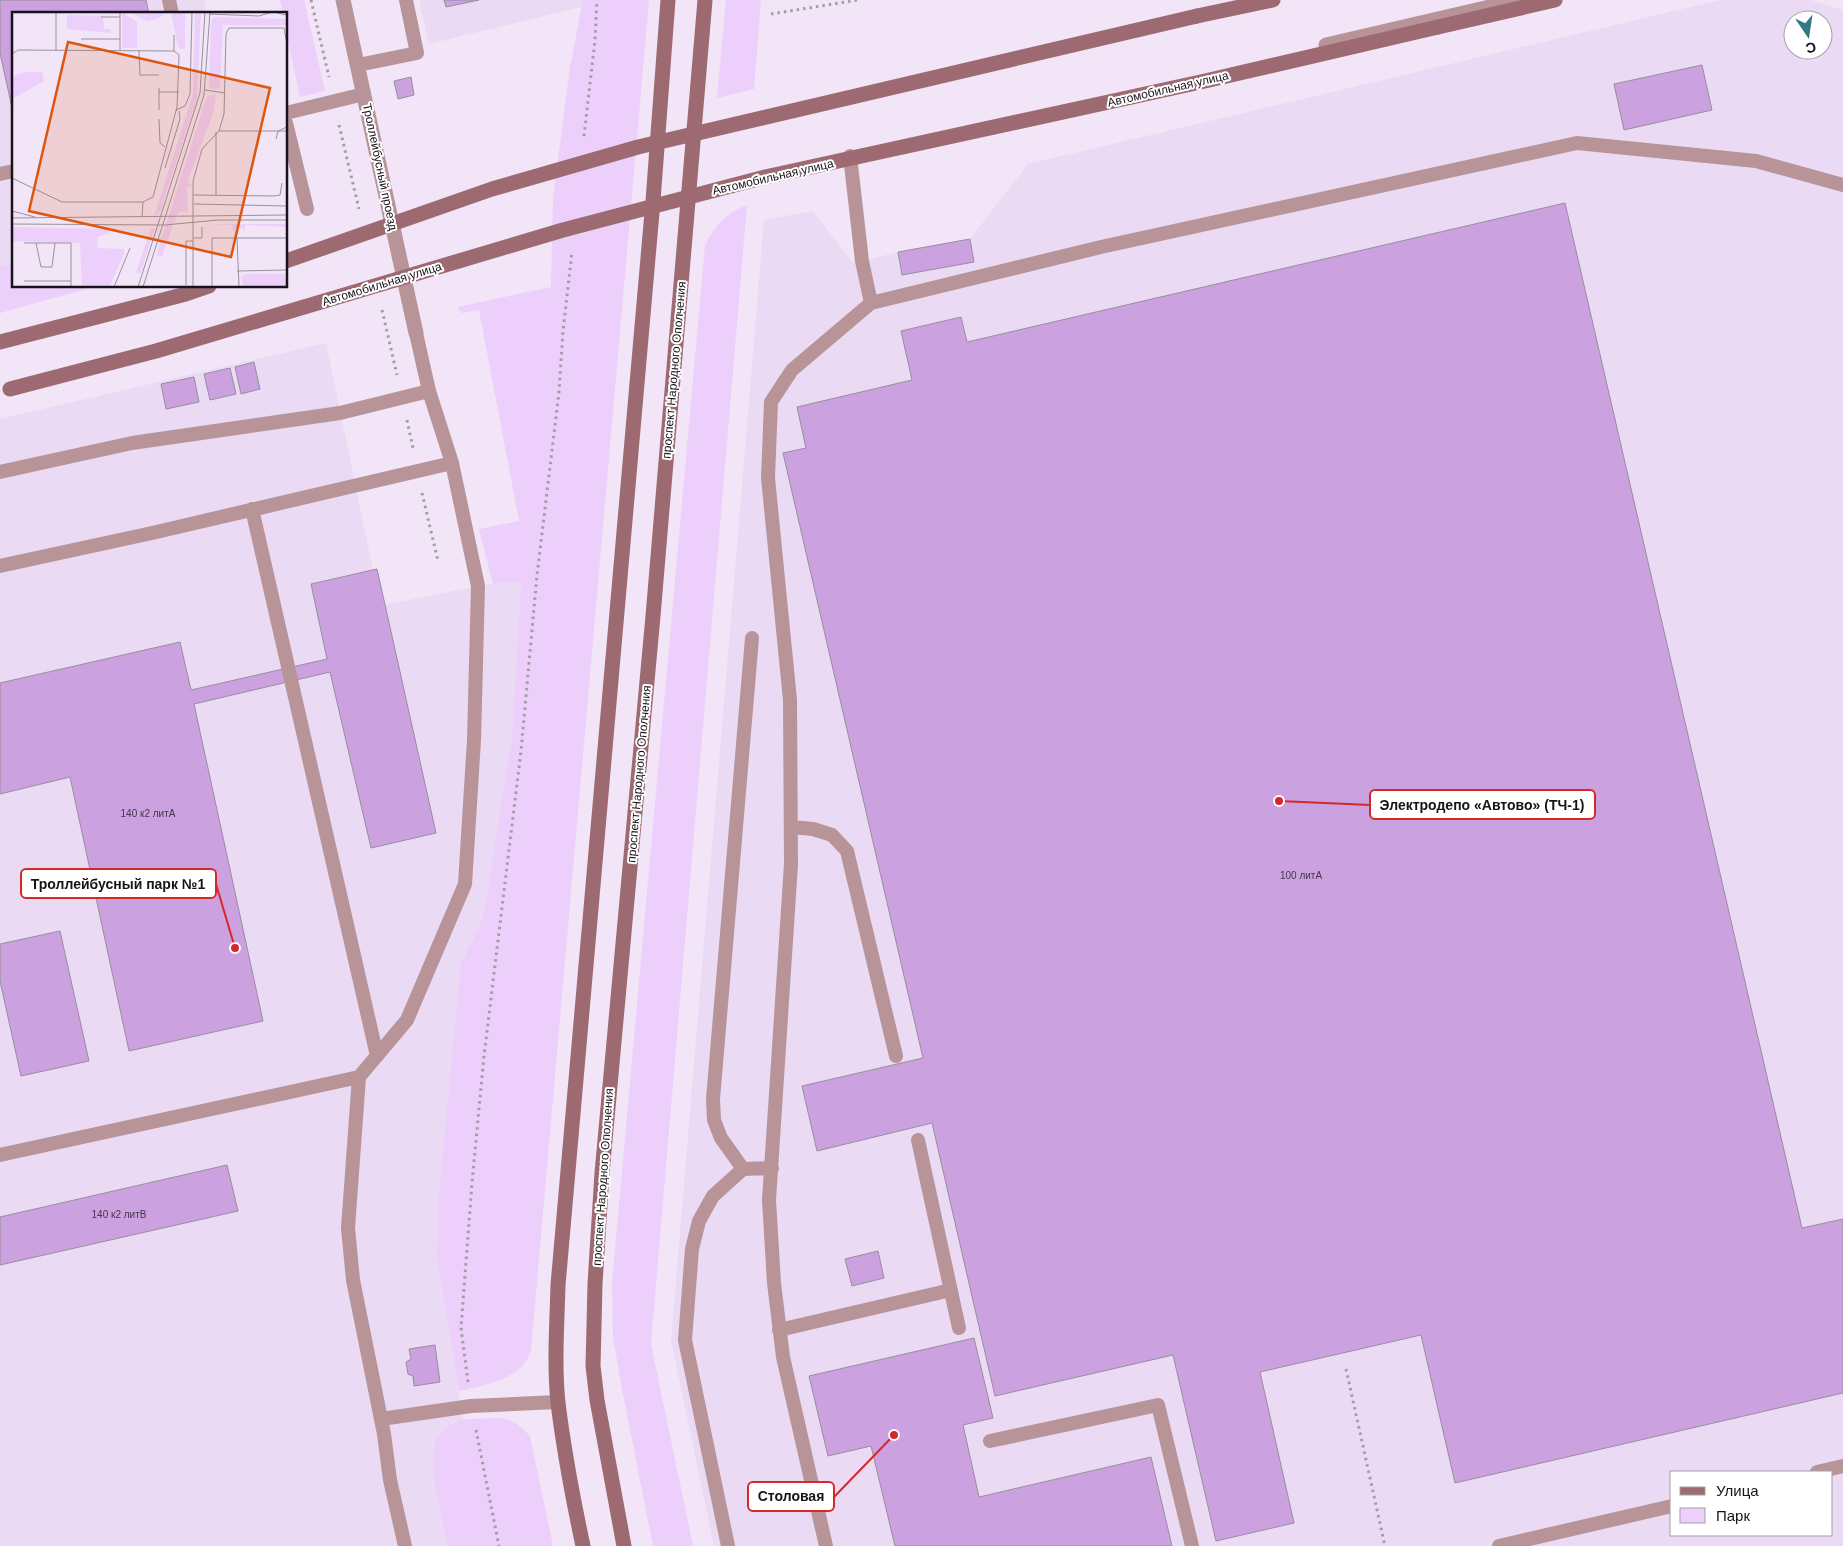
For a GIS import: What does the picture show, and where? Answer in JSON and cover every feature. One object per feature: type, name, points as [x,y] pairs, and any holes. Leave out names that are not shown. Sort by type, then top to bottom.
[{"type":"main road","points":[[583,1546],[566,1461],[558,1402],[556,1355],[558,1285],[653,201],[668,0]]},
{"type":"main road","name":"проспект Народного Ополчения","points":[[624,1546],[597,1400],[593,1366],[595,1284],[602,1173],[654,606],[705,0]]},
{"type":"main road","points":[[288,259],[492,189],[638,147],[1273,0]]},
{"type":"main road","name":"Автомобильная улица","points":[[5,390],[156,351],[563,230],[766,177],[1205,81],[1555,0]]},
{"type":"main road","points":[[0,342],[203,288]]},
{"type":"street","name":"Троллейбусный проезд","points":[[343,0],[416,333]]},
{"type":"street","points":[[653,201],[1520,0]]},
{"type":"lane","points":[[358,66],[417,54],[406,0]]},
{"type":"lane","points":[[288,113],[364,94]]},
{"type":"lane","points":[[288,131],[307,209]]},
{"type":"lane","points":[[826,1546],[783,1357],[774,1283],[769,1200],[791,864],[791,827],[790,700],[768,478],[771,402],[792,370],[871,303],[1111,245],[1577,143],[1756,161],[1843,184]]},
{"type":"lane","points":[[850,156],[862,261],[871,303]]},
{"type":"lane","points":[[405,1546],[390,1480],[381,1419],[353,1280],[348,1228],[359,1077],[407,1020],[465,884],[474,740],[478,586],[452,464],[430,391],[416,333]]},
{"type":"lane","points":[[0,472],[132,443],[340,413],[430,391]]},
{"type":"lane","points":[[0,566],[452,464]]},
{"type":"lane","points":[[252,509],[377,1056]]},
{"type":"lane","points":[[743,1169],[721,1138],[714,1120],[713,1099],[752,638]]},
{"type":"lane","points":[[791,827],[813,829],[832,836],[848,850],[896,1056]]},
{"type":"lane","points":[[0,1155],[359,1077]]},
{"type":"lane","points":[[918,1140],[960,1328]]},
{"type":"lane","points":[[728,1546],[685,1340],[692,1249],[699,1220],[713,1196],[743,1169],[772,1168]]},
{"type":"lane","points":[[779,1330],[951,1290]]},
{"type":"lane","points":[[381,1419],[471,1406],[558,1402]]},
{"type":"lane","points":[[990,1441],[1158,1405],[1192,1546]]},
{"type":"lane","points":[[1821,1471],[1843,1466]]},
{"type":"lane","points":[[1499,1546],[1670,1506]]},
{"type":"path","points":[[583,144],[595,40],[594,27],[597,0]]},
{"type":"path","points":[[771,14],[858,0]]},
{"type":"path","points":[[499,1546],[471,1406],[461,1328],[484,1056],[521,751],[536,575],[559,392],[563,331],[573,243]]},
{"type":"path","points":[[1346,1369],[1385,1546]]},
{"type":"shaded area","points":[[0,0],[204,0],[207,12],[12,12],[12,288],[0,298]]},
{"type":"shaded area","points":[[419,0],[586,0],[585,6],[429,44]]},
{"type":"shaded area","points":[[1720,0],[1811,0],[1843,10],[1843,1546],[714,1546],[671,1341],[764,220],[813,211],[852,262],[970,239],[1028,164]]},
{"type":"shaded area","points":[[326,343],[373,570],[377,569],[384,605],[478,586],[521,581],[512,737],[484,913],[477,932],[438,1206],[437,1257],[461,1407],[488,1546],[0,1546],[0,419]]},
{"type":"green space","points":[[280,0],[304,0],[325,91],[300,97],[288,41],[288,12],[283,12]]},
{"type":"green space","points":[[583,0],[649,0],[531,1350],[525,1363],[510,1375],[494,1382],[459,1391],[437,1257],[438,1206],[461,964],[484,913],[512,736],[521,581],[493,584],[479,529],[519,521],[479,310],[461,313],[458,307],[551,287],[553,198],[570,67]]},
{"type":"green space","points":[[726,0],[761,0],[754,89],[717,98]]},
{"type":"green space","points":[[747,205],[651,1344],[693,1546],[653,1546],[613,1337],[612,1283],[705,246],[713,232],[727,216]]},
{"type":"green space","points":[[12,264],[12,288],[90,288],[0,313],[0,267]]},
{"type":"green space","points":[[501,1418],[517,1424],[530,1436],[553,1546],[448,1546],[434,1475],[433,1454],[435,1444],[442,1432],[450,1425],[459,1421]]},
{"type":"building","points":[[0,0],[146,0],[149,12],[12,12],[12,108],[0,53]]},
{"type":"building","points":[[444,0],[479,0],[446,7]]},
{"type":"building","points":[[1702,65],[1712,110],[1624,130],[1614,84]]},
{"type":"building","points":[[411,77],[414,95],[398,99],[394,81]]},
{"type":"building","points":[[1565,203],[1802,1228],[1843,1219],[1843,1393],[1455,1483],[1421,1335],[1260,1372],[1294,1523],[1216,1541],[1173,1355],[995,1396],[932,1123],[817,1151],[802,1086],[923,1058],[783,453],[806,448],[797,407],[912,380],[901,331],[961,317],[967,342]]},
{"type":"building","points":[[970,239],[974,262],[902,275],[898,252]]},
{"type":"building","points":[[254,362],[260,389],[241,394],[235,367]]},
{"type":"building","points":[[230,368],[236,394],[210,400],[204,374]]},
{"type":"building","points":[[194,377],[199,402],[166,409],[161,384]]},
{"type":"building","points":[[377,569],[436,833],[371,848],[330,672],[194,704],[263,1021],[129,1051],[70,777],[0,794],[0,683],[180,642],[191,690],[327,659],[311,584]]},
{"type":"building","points":[[60,931],[89,1061],[21,1076],[0,981],[0,944]]},
{"type":"building","points":[[227,1165],[238,1211],[0,1265],[0,1217]]},
{"type":"building","points":[[878,1251],[884,1278],[852,1286],[845,1259]]},
{"type":"building","points":[[974,1338],[993,1418],[963,1425],[979,1497],[1151,1457],[1172,1546],[895,1546],[871,1446],[828,1456],[809,1376]]},
{"type":"building","points":[[435,1345],[440,1382],[414,1386],[413,1376],[408,1374],[406,1362],[411,1359],[409,1349]]},
{"type":"place","name":"Электродепо «Автово» (ТЧ-1)","points":[[1279,801]]},
{"type":"place","name":"Троллейбусный парк №1","points":[[235,948]]},
{"type":"place","name":"Столовая","points":[[894,1435]]}]
